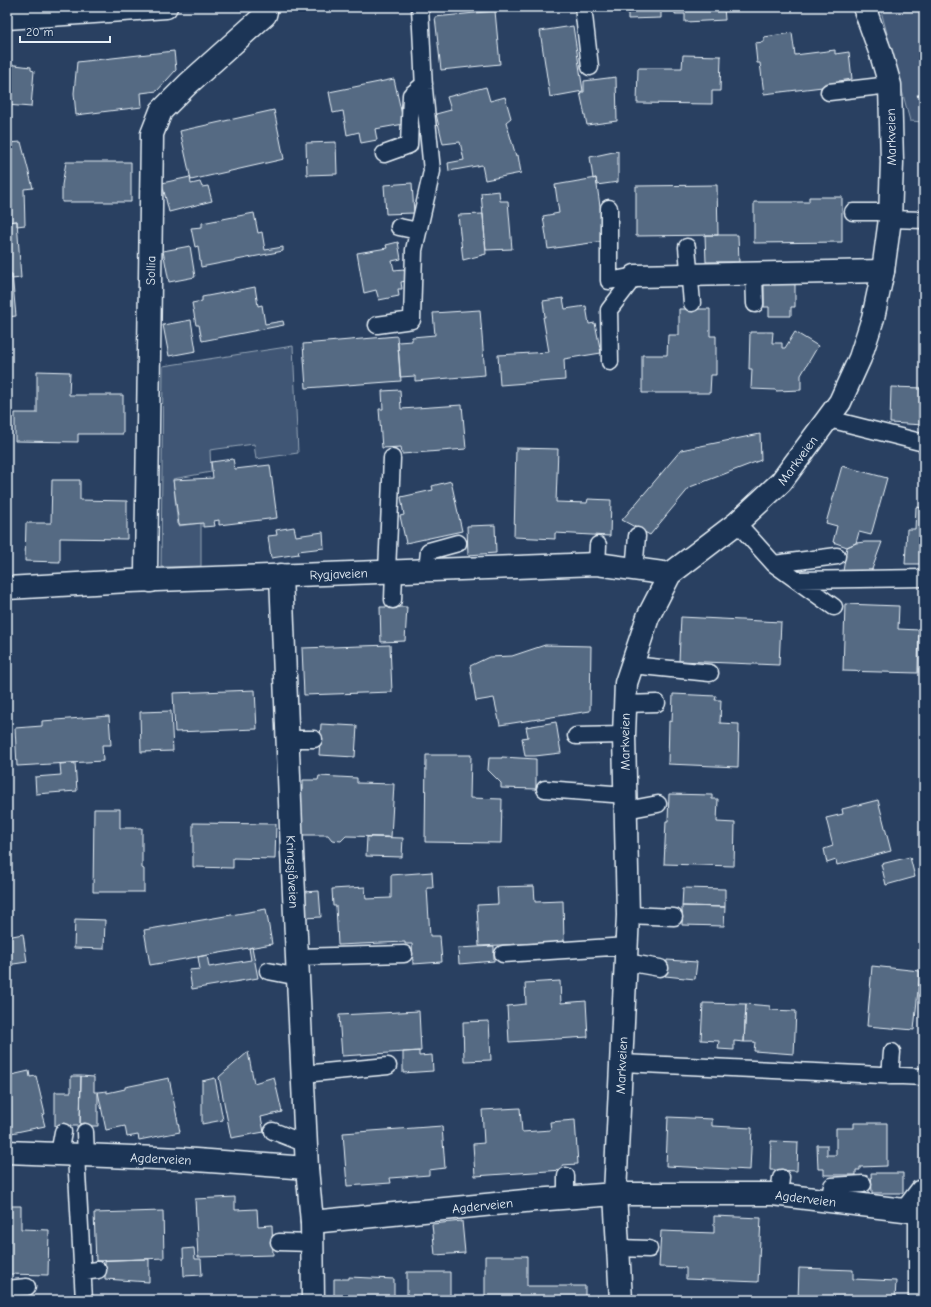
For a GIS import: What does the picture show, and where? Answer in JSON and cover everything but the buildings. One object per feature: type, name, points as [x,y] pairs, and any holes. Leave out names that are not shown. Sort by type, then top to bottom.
[{"type":"street","points":[[7,18],[166,7]]},
{"type":"street","name":"Sollia","points":[[151,580],[146,573],[152,134],[161,111],[188,84],[265,15],[267,7]]},
{"type":"street","name":"Markveien","points":[[621,1300],[615,1194],[628,915],[624,735],[626,683],[648,617],[670,574],[737,523],[781,482],[828,420],[850,383],[860,358],[873,318],[883,270],[890,215],[892,162],[890,85],[881,54],[864,7]]},
{"type":"street","points":[[635,276],[883,270]]},
{"type":"street","name":"Rygjaveien","points":[[7,588],[151,580],[427,570],[598,554],[634,571],[670,574]]},
{"type":"street","name":"Kringsjåveien","points":[[281,575],[292,866],[307,1168]]},
{"type":"street","name":"Agderveien","points":[[7,1152],[182,1159],[307,1168]]},
{"type":"street","points":[[307,1168],[312,1222],[313,1300]]},
{"type":"street","name":"Agderveien","points":[[312,1222],[615,1194],[780,1186],[829,1201],[920,1212],[920,1300]]},
{"type":"lane","points":[[377,325],[411,325],[414,250],[432,171],[424,84],[420,7]]},
{"type":"lane","points":[[584,7],[590,67]]},
{"type":"lane","points":[[384,154],[410,145],[411,95],[424,84]]},
{"type":"lane","points":[[829,92],[890,85]]},
{"type":"lane","points":[[609,208],[609,281],[635,276]]},
{"type":"lane","points":[[853,212],[924,220]]},
{"type":"lane","points":[[399,227],[418,231]]},
{"type":"lane","points":[[687,247],[692,303]]},
{"type":"lane","points":[[754,274],[755,304]]},
{"type":"lane","points":[[610,362],[609,310],[635,276]]},
{"type":"lane","points":[[828,420],[924,443]]},
{"type":"lane","points":[[392,458],[391,571],[393,600]]},
{"type":"lane","points":[[737,523],[774,564],[834,607]]},
{"type":"lane","points":[[634,571],[637,536]]},
{"type":"lane","points":[[427,570],[429,551],[458,543]]},
{"type":"lane","points":[[774,564],[837,556]]},
{"type":"lane","points":[[796,580],[923,578]]},
{"type":"lane","points":[[632,665],[710,673]]},
{"type":"lane","points":[[624,704],[657,703]]},
{"type":"lane","points":[[576,736],[624,735]]},
{"type":"lane","points":[[287,739],[314,739]]},
{"type":"lane","points":[[545,789],[626,802],[658,804]]},
{"type":"lane","points":[[628,915],[674,917]]},
{"type":"lane","points":[[268,972],[404,954]]},
{"type":"lane","points":[[504,954],[627,954],[660,968]]},
{"type":"lane","points":[[890,1076],[892,1052]]},
{"type":"lane","points":[[622,1063],[725,1061],[924,1078]]},
{"type":"lane","points":[[303,1074],[388,1066]]},
{"type":"lane","points":[[273,1131],[306,1144]]},
{"type":"lane","points":[[63,1132],[74,1155],[90,1271],[84,1300]]},
{"type":"lane","points":[[74,1155],[85,1132]]},
{"type":"lane","points":[[566,1176],[566,1198]]},
{"type":"lane","points":[[829,1201],[832,1186],[864,1184]]},
{"type":"lane","points":[[903,1210],[919,1189],[924,1189]]},
{"type":"lane","points":[[279,1242],[312,1243]]},
{"type":"lane","points":[[619,1248],[649,1249]]},
{"type":"lane","points":[[7,1289],[27,1287]]},
{"type":"shaded area","points":[[880,7],[924,7],[924,122],[910,121]]},
{"type":"shaded area","points":[[293,346],[298,453],[256,459],[254,444],[210,450],[211,472],[173,479],[178,526],[201,523],[201,566],[161,567],[163,366]]}]
